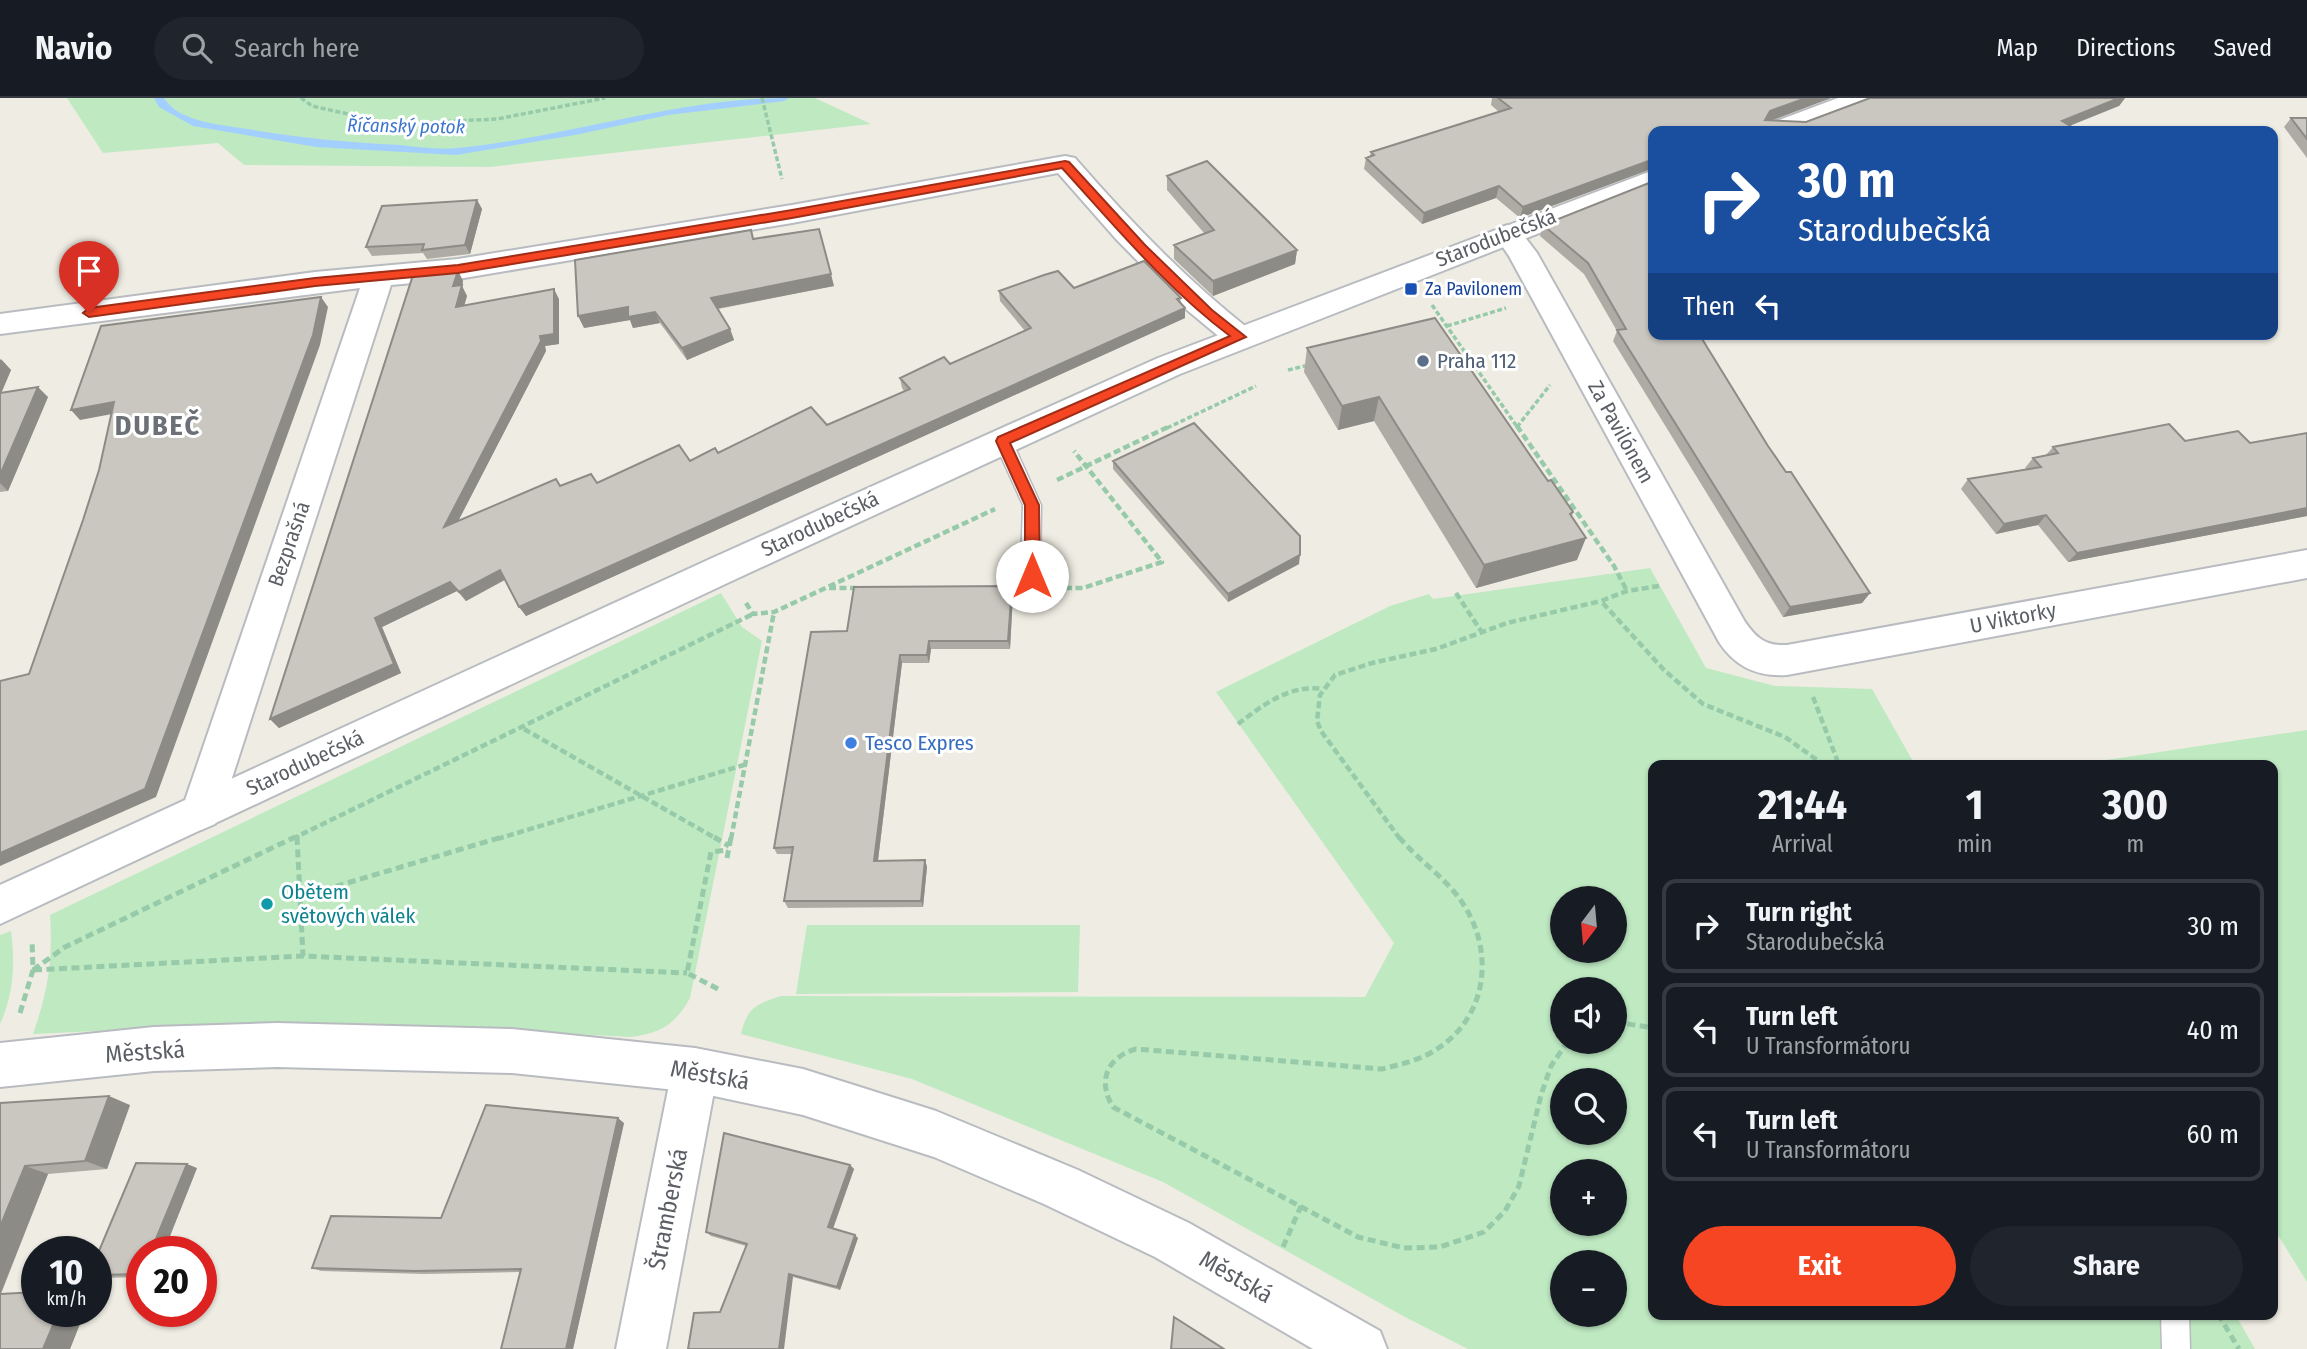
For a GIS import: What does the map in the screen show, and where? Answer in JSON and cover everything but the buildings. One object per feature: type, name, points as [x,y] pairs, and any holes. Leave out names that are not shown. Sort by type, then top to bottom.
[{"type":"street","points":[[1789,126],[1862,98]]},
{"type":"street","points":[[0,324],[315,282],[458,269],[792,214],[1065,164],[1125,231],[1208,313],[1239,337]]},
{"type":"street","name":"Starodubečská","points":[[0,905],[1049,420],[1239,337],[1648,180]]},
{"type":"street","name":"Za Pavilónem","points":[[1508,234],[1522,253],[1732,632]]},
{"type":"street","name":"Bezprašná","points":[[201,812],[379,276]]},
{"type":"street","name":"U Viktorky","points":[[1732,632],[1746,653],[1757,659],[1770,662],[1787,660],[2307,564]]},
{"type":"street","name":"Městská","points":[[1,1065],[154,1049],[277,1045],[512,1051],[695,1070],[803,1092],[948,1139],[1061,1187],[1172,1240],[1362,1349]]},
{"type":"street","name":"Štramberská","points":[[641,1349],[695,1070]]},
{"type":"lane","points":[[1003,441],[1032,505],[1030,595]]},
{"type":"lane","points":[[2175,1320],[2176,1349]]},
{"type":"path","points":[[301,98],[312,106],[393,124],[497,119],[605,98]]},
{"type":"path","points":[[762,98],[768,130],[792,214]]},
{"type":"path","points":[[1428,299],[1614,566],[1627,591]]},
{"type":"path","points":[[1439,333],[1515,306]]},
{"type":"path","points":[[1288,370],[1314,364]]},
{"type":"path","points":[[1517,427],[1555,379]]},
{"type":"path","points":[[1046,486],[1256,386]]},
{"type":"path","points":[[1049,420],[1162,562],[1083,588],[1060,588]]},
{"type":"path","points":[[33,970],[65,947],[523,728],[753,614],[774,612],[999,507]]},
{"type":"path","points":[[1559,1054],[1548,1077],[1515,1198],[1489,1227],[1475,1237],[1445,1247],[1401,1250],[1358,1237],[1120,1111],[1109,1101],[1104,1082],[1112,1060],[1127,1051],[1146,1049],[1382,1069],[1419,1061],[1442,1048],[1461,1030],[1475,1011],[1482,991],[1484,968],[1480,943],[1471,919],[1457,895],[1401,840],[1321,731],[1317,712],[1323,689],[1331,679],[1344,672],[1436,649],[1481,631],[1542,613],[1601,601],[1627,591],[1702,579]]},
{"type":"path","points":[[827,588],[867,588]]},
{"type":"path","points":[[1457,593],[1481,631]]},
{"type":"path","points":[[741,596],[753,614]]},
{"type":"path","points":[[1601,601],[1664,670],[1703,704],[1785,737],[1817,760]]},
{"type":"path","points":[[727,858],[774,612]]},
{"type":"path","points":[[1787,660],[1807,681],[1837,760]]},
{"type":"path","points":[[1238,724],[1267,701],[1312,686],[1323,689]]},
{"type":"path","points":[[523,728],[644,794],[728,848]]},
{"type":"path","points":[[300,897],[744,765]]},
{"type":"path","points":[[297,835],[303,956]]},
{"type":"path","points":[[687,973],[712,852],[728,848]]},
{"type":"path","points":[[1,1065],[14,1035],[33,970],[31,931]]},
{"type":"path","points":[[33,970],[303,956],[687,973],[718,989]]},
{"type":"path","points":[[1627,1024],[1648,1027]]},
{"type":"path","points":[[2222,1320],[2239,1349]]},
{"type":"green space","points":[[67,98],[815,98],[871,124],[489,167],[244,165],[218,143],[103,153]]},
{"type":"green space","points":[[1650,568],[1706,668],[1775,686],[1872,689],[1912,760],[1648,760],[1648,1320],[2238,1320],[2255,1349],[1468,1349],[1405,1317],[1163,1182],[912,1079],[741,1034],[746,1018],[754,1008],[781,996],[1365,997],[1394,943],[1216,692],[1390,606],[1429,594],[1433,599]]},
{"type":"green space","points":[[721,593],[742,627],[762,641],[690,998],[679,1015],[666,1026],[630,1037],[389,1024],[285,1022],[33,1034],[48,976],[50,915]]},
{"type":"green space","points":[[2307,730],[2307,1282],[2278,1235],[2278,760],[2106,760]]},
{"type":"green space","points":[[807,925],[1080,925],[1078,992],[796,994]]},
{"type":"green space","points":[[11,931],[12,978],[0,1024],[0,935]]},
{"type":"waterway","name":"Říčanský potok","points":[[159,98],[163,105],[193,123],[316,144],[456,152],[575,132],[668,112],[784,98]]},
{"type":"place","name":"Za Pavilonem","points":[[1411,289]]},
{"type":"place","name":"Praha 112","points":[[1423,361]]},
{"type":"place","name":"Tesco Expres","points":[[851,743]]},
{"type":"place","name":"Obětem světových válek","points":[[267,904]]},
{"type":"district","name":"DUBEČ","points":[[158,425]]},
{"type":"route","points":[[89,313],[315,282],[458,269],[792,214],[1065,164],[1141,248],[1208,313],[1239,337],[1003,441],[1032,505],[1032,576]]}]
